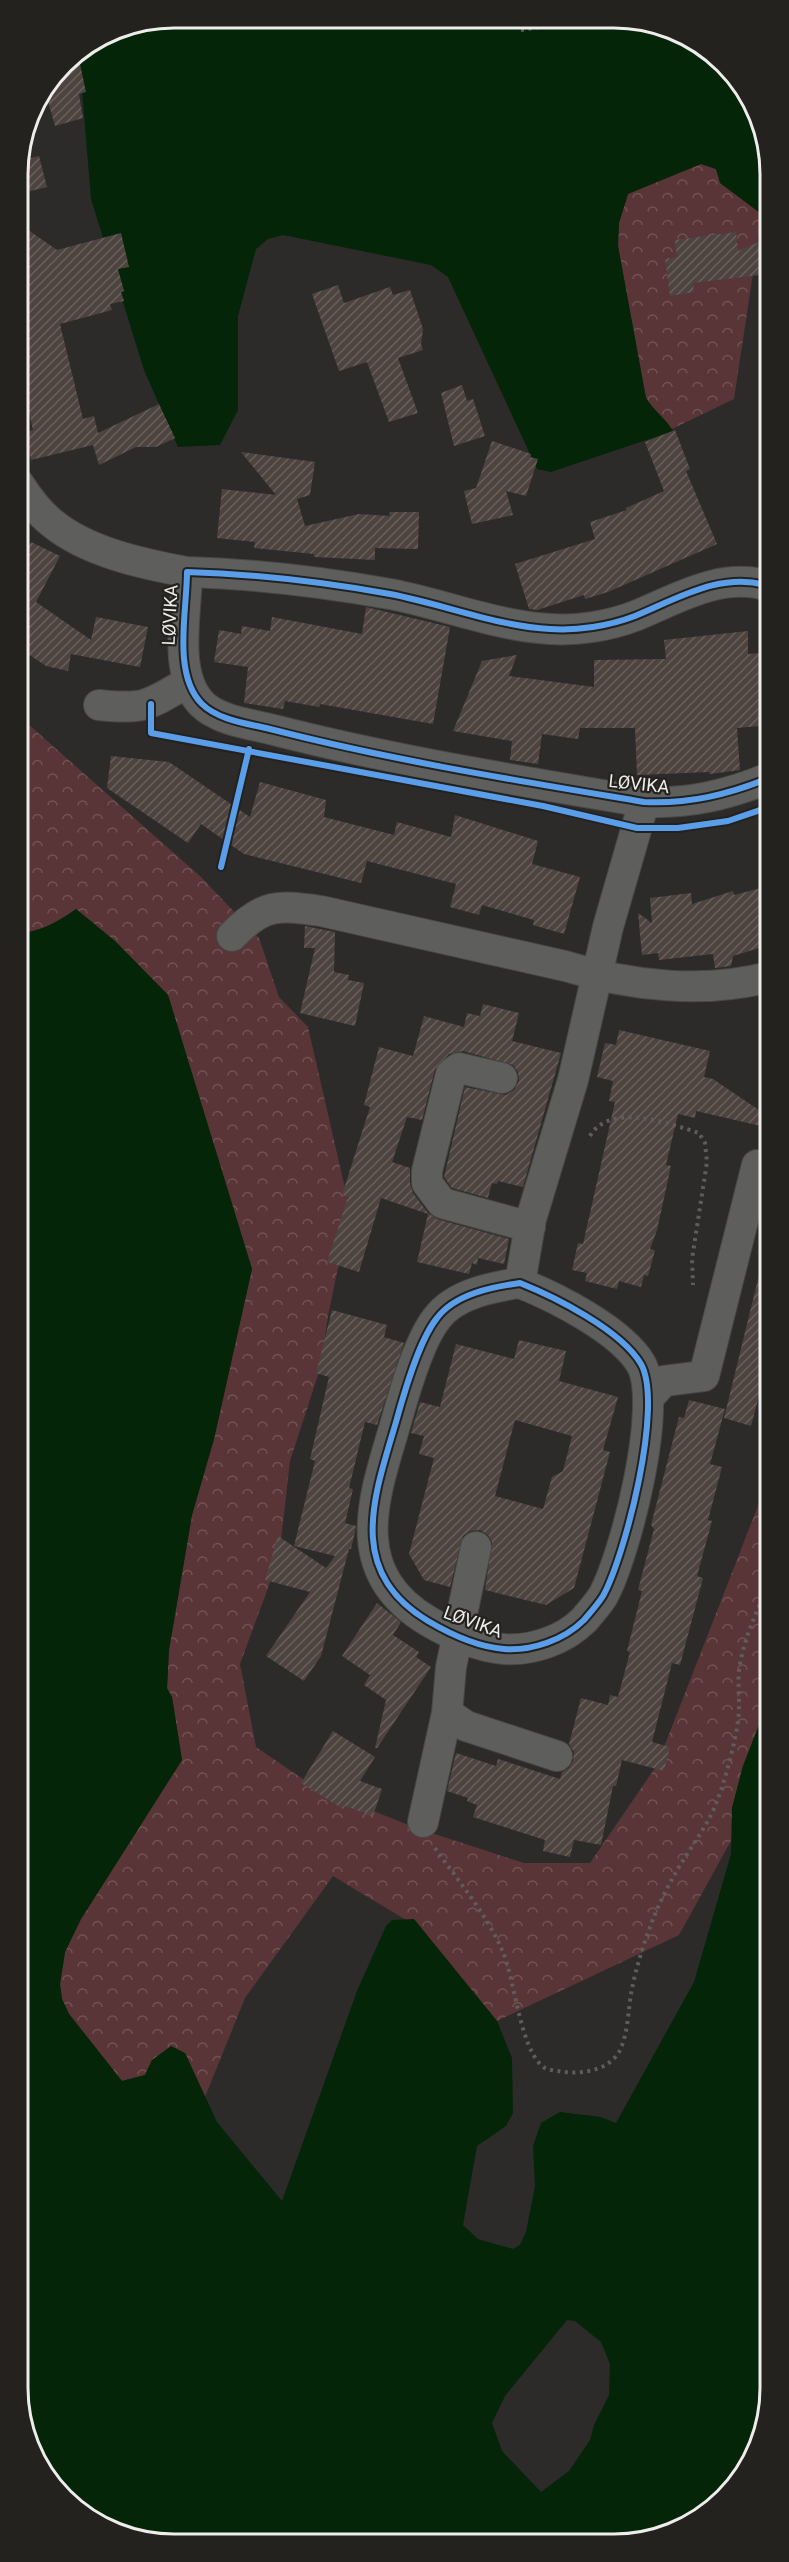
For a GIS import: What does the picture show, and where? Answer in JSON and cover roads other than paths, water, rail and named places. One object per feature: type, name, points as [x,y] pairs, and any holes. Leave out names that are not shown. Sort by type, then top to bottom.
[{"type":"street","name":"LØVIKA","points":[[29,500],[52,523],[74,537],[101,549],[165,568],[187,572],[241,573],[391,594],[513,624],[550,629],[580,628],[616,621],[712,585],[742,581],[760,584]]},
{"type":"street","name":"LØVIKA","points":[[187,572],[183,655],[188,682],[202,704],[224,717],[419,762],[644,802],[670,803],[705,800],[760,781]]},
{"type":"street","points":[[99,705],[130,708],[151,704],[188,682]]},
{"type":"street","name":"LØVIKA","points":[[520,1283],[530,1227],[573,1080],[597,976],[644,802]]},
{"type":"street","points":[[232,936],[247,920],[267,909],[294,907],[321,911],[565,966],[597,976],[684,987],[717,986],[760,979]]},
{"type":"street","points":[[501,1078],[459,1068],[451,1074],[427,1171],[427,1183],[442,1203],[530,1227]]},
{"type":"street","points":[[649,1397],[664,1381],[704,1376],[757,1165]]},
{"type":"street","name":"LØVIKA","points":[[520,1283],[553,1296],[606,1330],[626,1347],[642,1365],[649,1397],[645,1448],[614,1571],[602,1598],[583,1621],[558,1639],[535,1646],[504,1649],[459,1636],[412,1611],[392,1591],[380,1571],[372,1543],[371,1518],[376,1491],[401,1404],[423,1343],[436,1318],[452,1303],[477,1293],[520,1283]]},
{"type":"street","name":"LØVIKA","points":[[423,1822],[447,1713],[462,1606],[476,1547]]},
{"type":"street","points":[[447,1713],[466,1726],[557,1756]]}]
